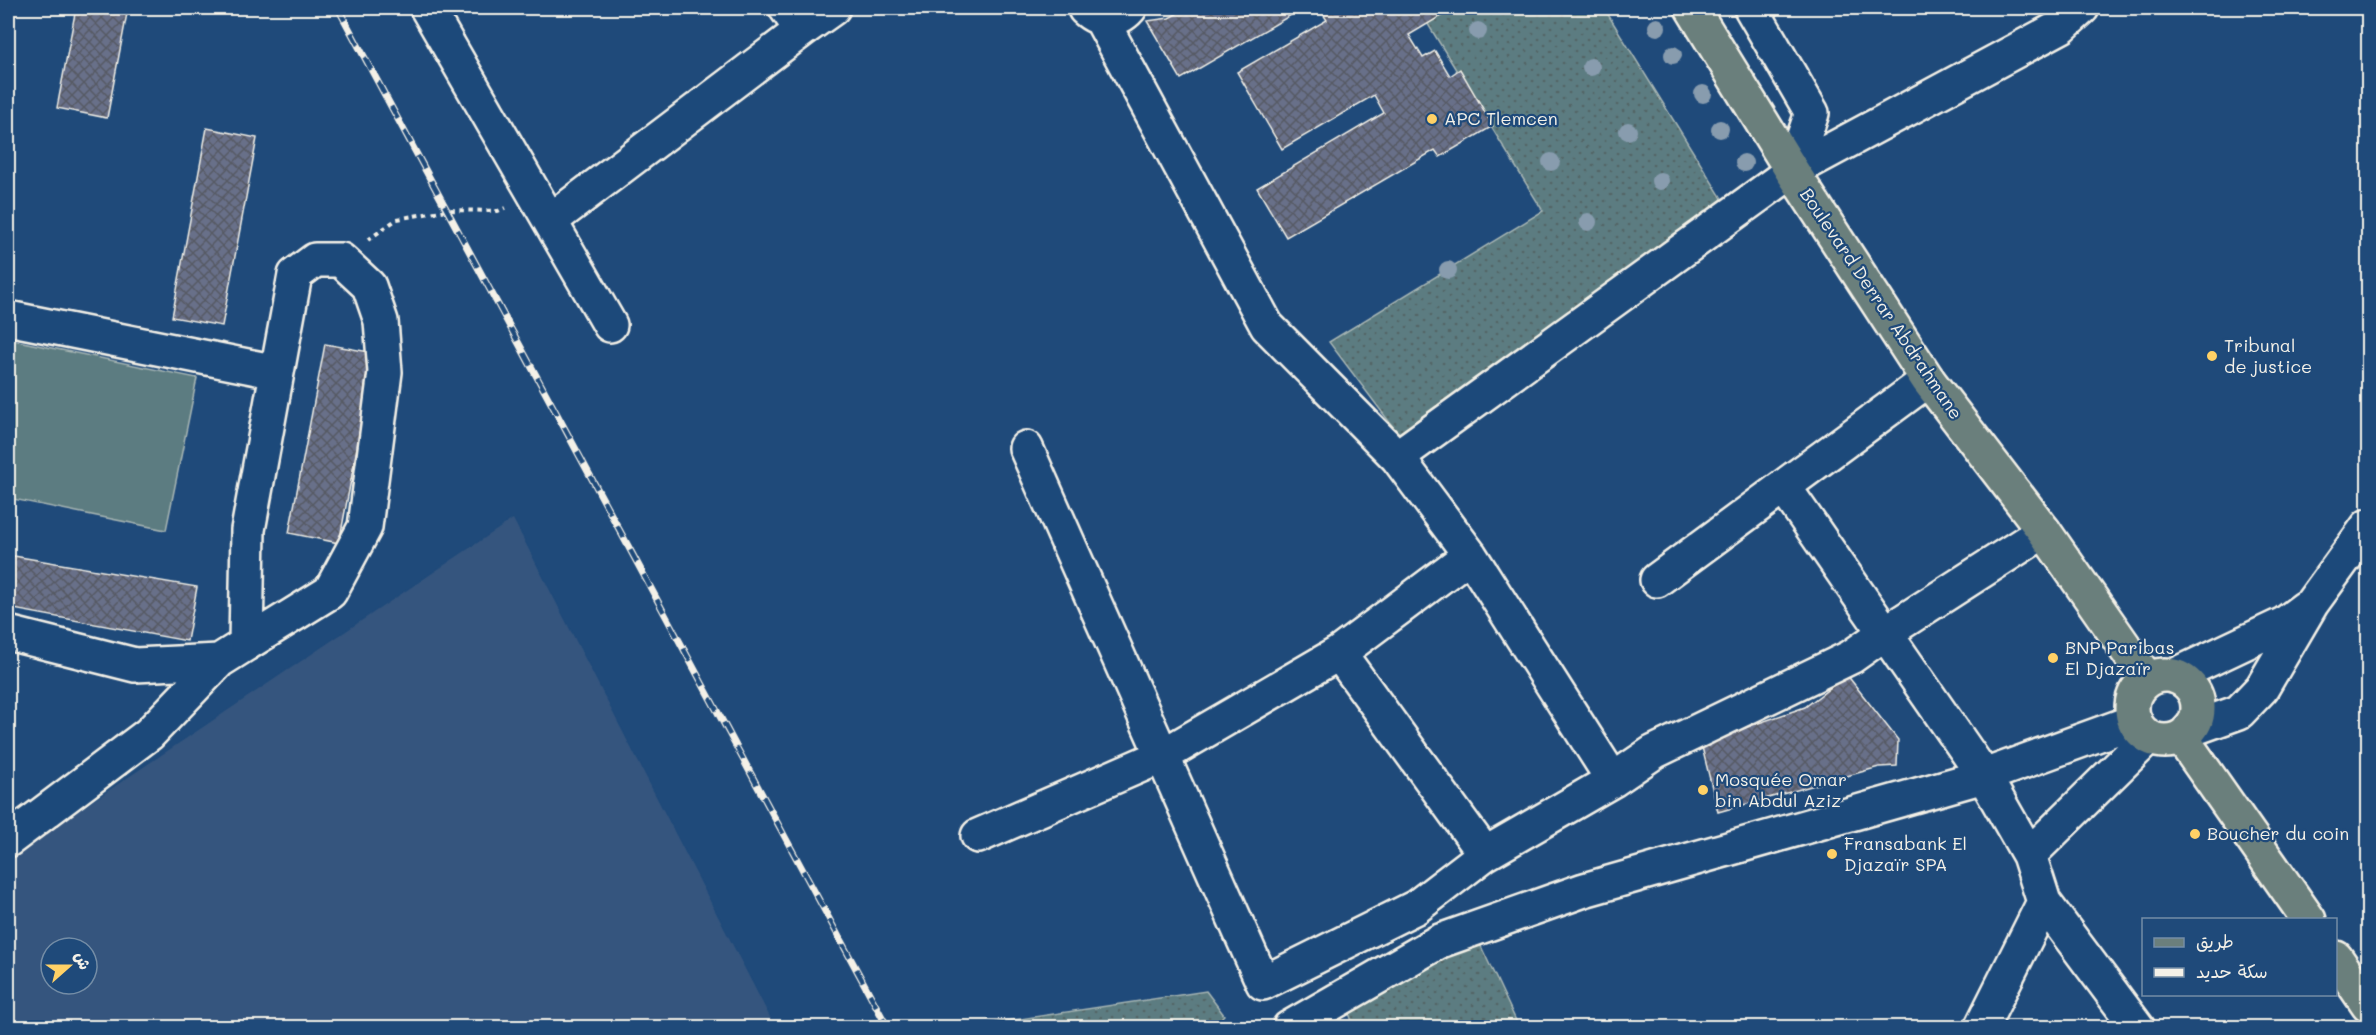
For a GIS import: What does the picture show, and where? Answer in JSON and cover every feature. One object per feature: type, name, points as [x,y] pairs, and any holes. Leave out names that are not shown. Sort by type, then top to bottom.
[{"type":"main road","name":"Boulevard Derrar Abdrahmane","points":[[1692,8],[1792,171],[1928,380],[2161,678]]},
{"type":"main road","points":[[2164,731],[2195,721],[2198,710],[2197,699],[2192,689],[2161,678],[2136,691],[2132,711],[2164,731],[2307,918]]},
{"type":"main road","points":[[2337,959],[2368,1005]]},
{"type":"street","points":[[427,8],[610,326]]},
{"type":"street","points":[[543,209],[794,19],[833,8]]},
{"type":"street","points":[[1751,8],[1812,113],[1792,171]]},
{"type":"street","points":[[1397,457],[1792,171],[2061,26],[2082,8]]},
{"type":"street","points":[[1105,11],[1267,326],[1397,457],[1470,555],[1613,780]]},
{"type":"street","points":[[8,840],[149,734],[219,661],[330,592],[365,527],[385,372],[381,321],[369,286],[341,260],[315,260],[295,275],[248,530],[246,644]]},
{"type":"street","points":[[8,318],[278,372]]},
{"type":"street","points":[[1657,580],[1928,380]]},
{"type":"street","points":[[1026,448],[1263,983],[1416,907],[1485,854],[1613,780],[1654,752],[1851,657],[2044,531]]},
{"type":"street","points":[[1784,488],[1984,776],[2029,855],[2044,902],[2138,1028]]},
{"type":"street","points":[[1289,1028],[1440,942],[1584,890],[1984,776],[2239,712],[2262,688],[2312,603],[2368,526]]},
{"type":"street","points":[[978,836],[1162,756],[1339,653],[1470,555]]},
{"type":"street","points":[[2161,678],[2284,624],[2312,603]]},
{"type":"street","points":[[8,633],[135,665],[219,661]]},
{"type":"street","points":[[1339,653],[1485,854]]},
{"type":"street","points":[[2029,855],[2164,731]]},
{"type":"street","points":[[1980,1028],[2044,902]]},
{"type":"path","points":[[341,260],[397,219],[447,210],[543,209]]},
{"type":"shaded area","points":[[513,519],[775,1027],[8,1028],[8,858]]},
{"type":"green space","points":[[1418,8],[1604,8],[1723,200],[1400,436],[1329,342],[1543,211]]},
{"type":"green space","points":[[8,339],[197,378],[166,530],[8,498]]},
{"type":"green space","points":[[1479,942],[1519,1027],[1354,1027],[1348,1010],[1417,965]]},
{"type":"green space","points":[[1206,991],[1224,1015],[1212,1027],[967,1027]]},
{"type":"building","points":[[76,8],[128,8],[107,118],[57,108]]},
{"type":"building","points":[[1187,8],[1303,8],[1181,79],[1147,21],[1169,18]]},
{"type":"building","name":"APC Tlemcen","points":[[1319,8],[1391,8],[1394,11],[1400,8],[1443,8],[1446,13],[1409,35],[1423,58],[1435,51],[1450,76],[1460,69],[1493,126],[1440,157],[1435,150],[1286,237],[1257,188],[1384,113],[1374,95],[1282,149],[1237,72],[1327,20]]},
{"type":"building","points":[[207,128],[257,138],[222,326],[172,317]]},
{"type":"building","points":[[325,344],[375,353],[339,543],[289,533]]},
{"type":"building","points":[[8,555],[197,587],[187,641],[8,608]]},
{"type":"building","name":"Mosquée Omar bin Abdul Aziz","points":[[1847,675],[1898,740],[1897,766],[1879,767],[1718,812],[1701,743],[1805,707]]},
{"type":"railway","points":[[338,8],[888,1028]]},
{"type":"place","name":"APC Tlemcen","points":[[1432,119]]},
{"type":"place","name":"Tribunal de justice","points":[[2212,356]]},
{"type":"place","name":"BNP Paribas El Djazaïr","points":[[2053,658]]},
{"type":"place","name":"Mosquée Omar bin Abdul Aziz","points":[[1703,790]]},
{"type":"place","name":"Boucher du coin","points":[[2195,834]]},
{"type":"place","name":"Fransabank El Djazaïr SPA","points":[[1832,854]]}]
